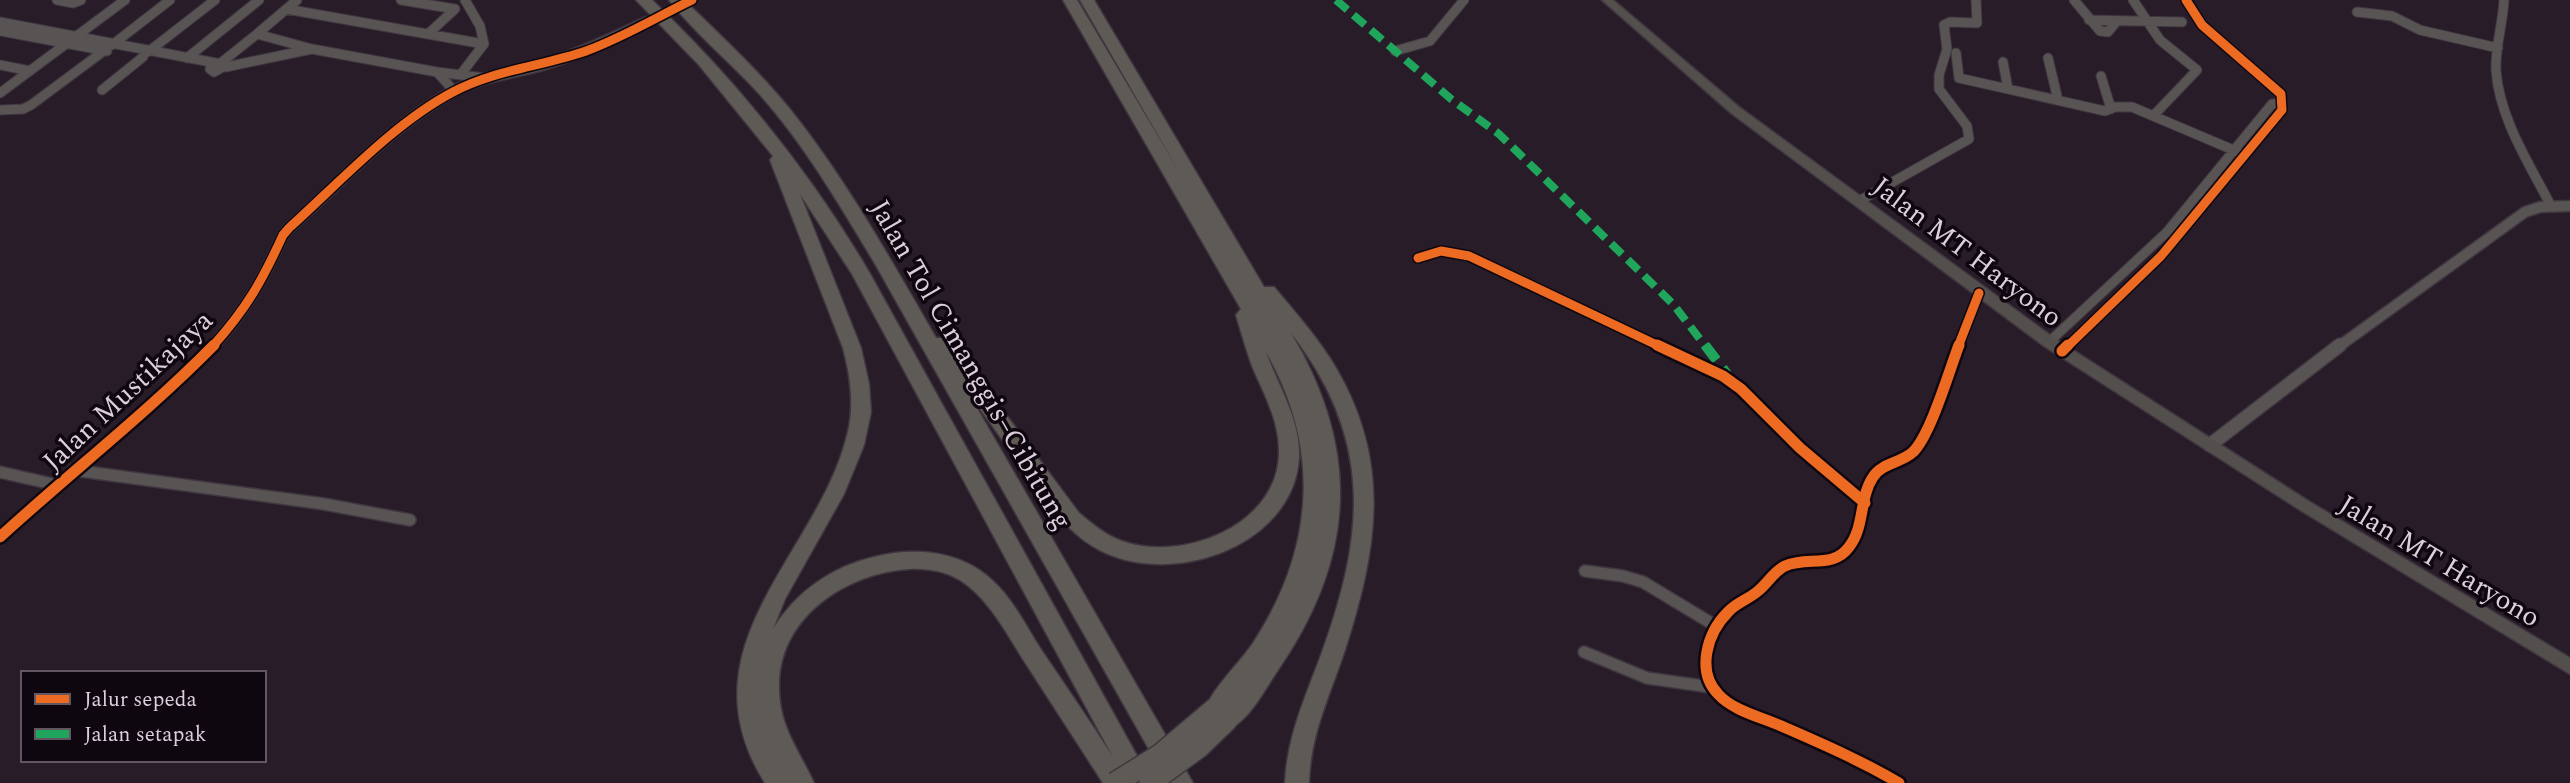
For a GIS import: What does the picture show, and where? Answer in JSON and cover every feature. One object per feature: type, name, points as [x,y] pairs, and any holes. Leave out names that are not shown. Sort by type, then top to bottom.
[{"type":"highway","name":"Jalan Tol Cimanggis–Cibitung","points":[[643,0],[713,72],[770,139],[820,207],[860,272],[1140,783]]},
{"type":"highway","name":"Jalan Tol Cimanggis–Cibitung","points":[[676,0],[737,60],[795,128],[882,260],[1181,783]]},
{"type":"highway","points":[[1070,0],[1285,368],[1303,408],[1312,443],[1315,482],[1311,530],[1290,596],[1268,642],[1199,747],[1150,783]]},
{"type":"highway","points":[[802,783],[785,758],[773,728],[768,696],[769,668],[777,643],[793,617],[812,597],[864,567],[897,560],[948,564],[971,575],[991,592],[1116,783],[1222,713],[1268,670],[1289,638],[1311,593],[1328,533],[1331,482],[1327,440],[1317,406],[1299,363],[1087,0]]},
{"type":"highway","points":[[770,139],[852,348],[859,373],[862,400],[860,424],[839,485],[824,515],[780,584],[757,639],[748,699],[753,732],[764,764],[778,783]]},
{"type":"highway","points":[[1223,233],[1306,339],[1329,373],[1345,403],[1358,440],[1364,475],[1367,511],[1363,549],[1352,596],[1306,729],[1297,783]]},
{"type":"highway","points":[[882,260],[1072,519],[1093,537],[1120,550],[1152,556],[1208,548],[1237,537],[1259,519],[1278,496],[1288,469],[1290,443],[1282,411],[1262,368],[1232,276]]},
{"type":"main road","name":"Jalan MT Haryono","points":[[1607,0],[1735,110],[1979,293],[2049,342],[2210,445],[2570,667]]},
{"type":"street","points":[[57,0],[74,3],[81,0]]},
{"type":"street","points":[[0,93],[125,0]]},
{"type":"street","points":[[0,110],[23,109],[31,105],[170,0]]},
{"type":"street","points":[[102,90],[215,0]]},
{"type":"street","points":[[187,58],[259,0]]},
{"type":"street","points":[[219,65],[297,0]]},
{"type":"street","points":[[401,0],[455,9],[428,34]]},
{"type":"street","points":[[466,0],[480,26],[484,44]]},
{"type":"street","points":[[1395,51],[1430,41],[1464,0]]},
{"type":"street","points":[[1859,201],[1969,139],[1971,132],[1945,99],[1938,83],[1947,47],[1944,25],[1950,22],[1977,23],[1976,0]]},
{"type":"street","points":[[2074,0],[2089,20],[2106,33],[2116,21],[2198,21]]},
{"type":"street","points":[[2133,0],[2150,29],[2197,70]]},
{"type":"street","points":[[2062,351],[2161,256],[2282,110],[2283,98],[2276,89],[2198,21],[2186,0]]},
{"type":"street","points":[[2501,1],[2496,72],[2498,85],[2523,152],[2551,206]]},
{"type":"street","points":[[286,9],[484,44]]},
{"type":"street","points":[[2357,12],[2392,16],[2420,30],[2498,48]]},
{"type":"street","points":[[0,22],[75,37],[108,47],[219,65],[312,49]]},
{"type":"street","name":"Jalan Mustikajaya","points":[[0,537],[73,470],[171,387],[213,346],[237,319],[258,289],[289,228],[415,115],[454,91],[485,78],[549,63],[588,50],[648,22]]},
{"type":"street","points":[[2150,29],[2182,22]]},
{"type":"street","points":[[0,31],[67,44],[108,47]]},
{"type":"street","points":[[257,34],[312,49],[485,78]]},
{"type":"street","points":[[461,74],[484,44]]},
{"type":"street","points":[[1956,52],[1959,78],[2105,111],[2132,107],[2244,155]]},
{"type":"street","points":[[145,54],[187,58],[219,65]]},
{"type":"street","points":[[2048,58],[2058,100]]},
{"type":"street","points":[[2003,62],[2008,89]]},
{"type":"street","points":[[2154,115],[2206,62]]},
{"type":"street","points":[[0,65],[30,72]]},
{"type":"street","points":[[437,72],[454,91]]},
{"type":"street","points":[[2101,76],[2111,109]]},
{"type":"street","points":[[2049,342],[2144,256],[2272,104],[2282,103]]},
{"type":"street","points":[[2210,445],[2384,311],[2525,212],[2551,206],[2570,206]]},
{"type":"street","points":[[2185,210],[2195,216]]},
{"type":"street","points":[[1418,258],[1441,251],[1469,256],[1723,376],[1741,389],[1800,447],[1865,503]]},
{"type":"street","points":[[1710,687],[1706,669],[1710,638],[1729,610],[1760,590],[1774,573],[1788,565],[1833,559],[1842,555],[1852,541],[1875,473],[1913,453],[1925,433],[1979,293]]},
{"type":"street","points":[[73,470],[324,504],[410,520]]},
{"type":"street","points":[[0,472],[57,485]]},
{"type":"street","points":[[1585,571],[1623,576],[1643,582],[1716,626]]},
{"type":"street","points":[[1584,652],[1647,677],[1710,687],[1725,701],[1863,762],[1899,783]]},
{"type":"tunnel","points":[[652,20],[692,0]]},
{"type":"marked path","points":[[1336,0],[1451,99],[1499,134],[1673,304],[1727,374]]},
{"type":"cycle path","points":[[0,537],[73,470],[171,387],[213,346],[237,319],[258,289],[283,235],[289,228],[415,115],[454,91],[485,78],[538,66],[588,50],[692,0]]},
{"type":"cycle path","points":[[2062,351],[2161,256],[2282,110],[2281,94],[2202,25],[2186,0]]},
{"type":"cycle path","points":[[1418,258],[1441,251],[1469,256],[1723,376],[1741,389],[1800,448],[1865,503]]},
{"type":"cycle path","points":[[1899,783],[1863,762],[1725,701],[1709,681],[1706,658],[1713,634],[1727,613],[1758,591],[1781,568],[1792,563],[1836,559],[1849,547],[1855,538],[1865,495],[1873,476],[1882,468],[1909,455],[1925,433],[1979,293]]}]
